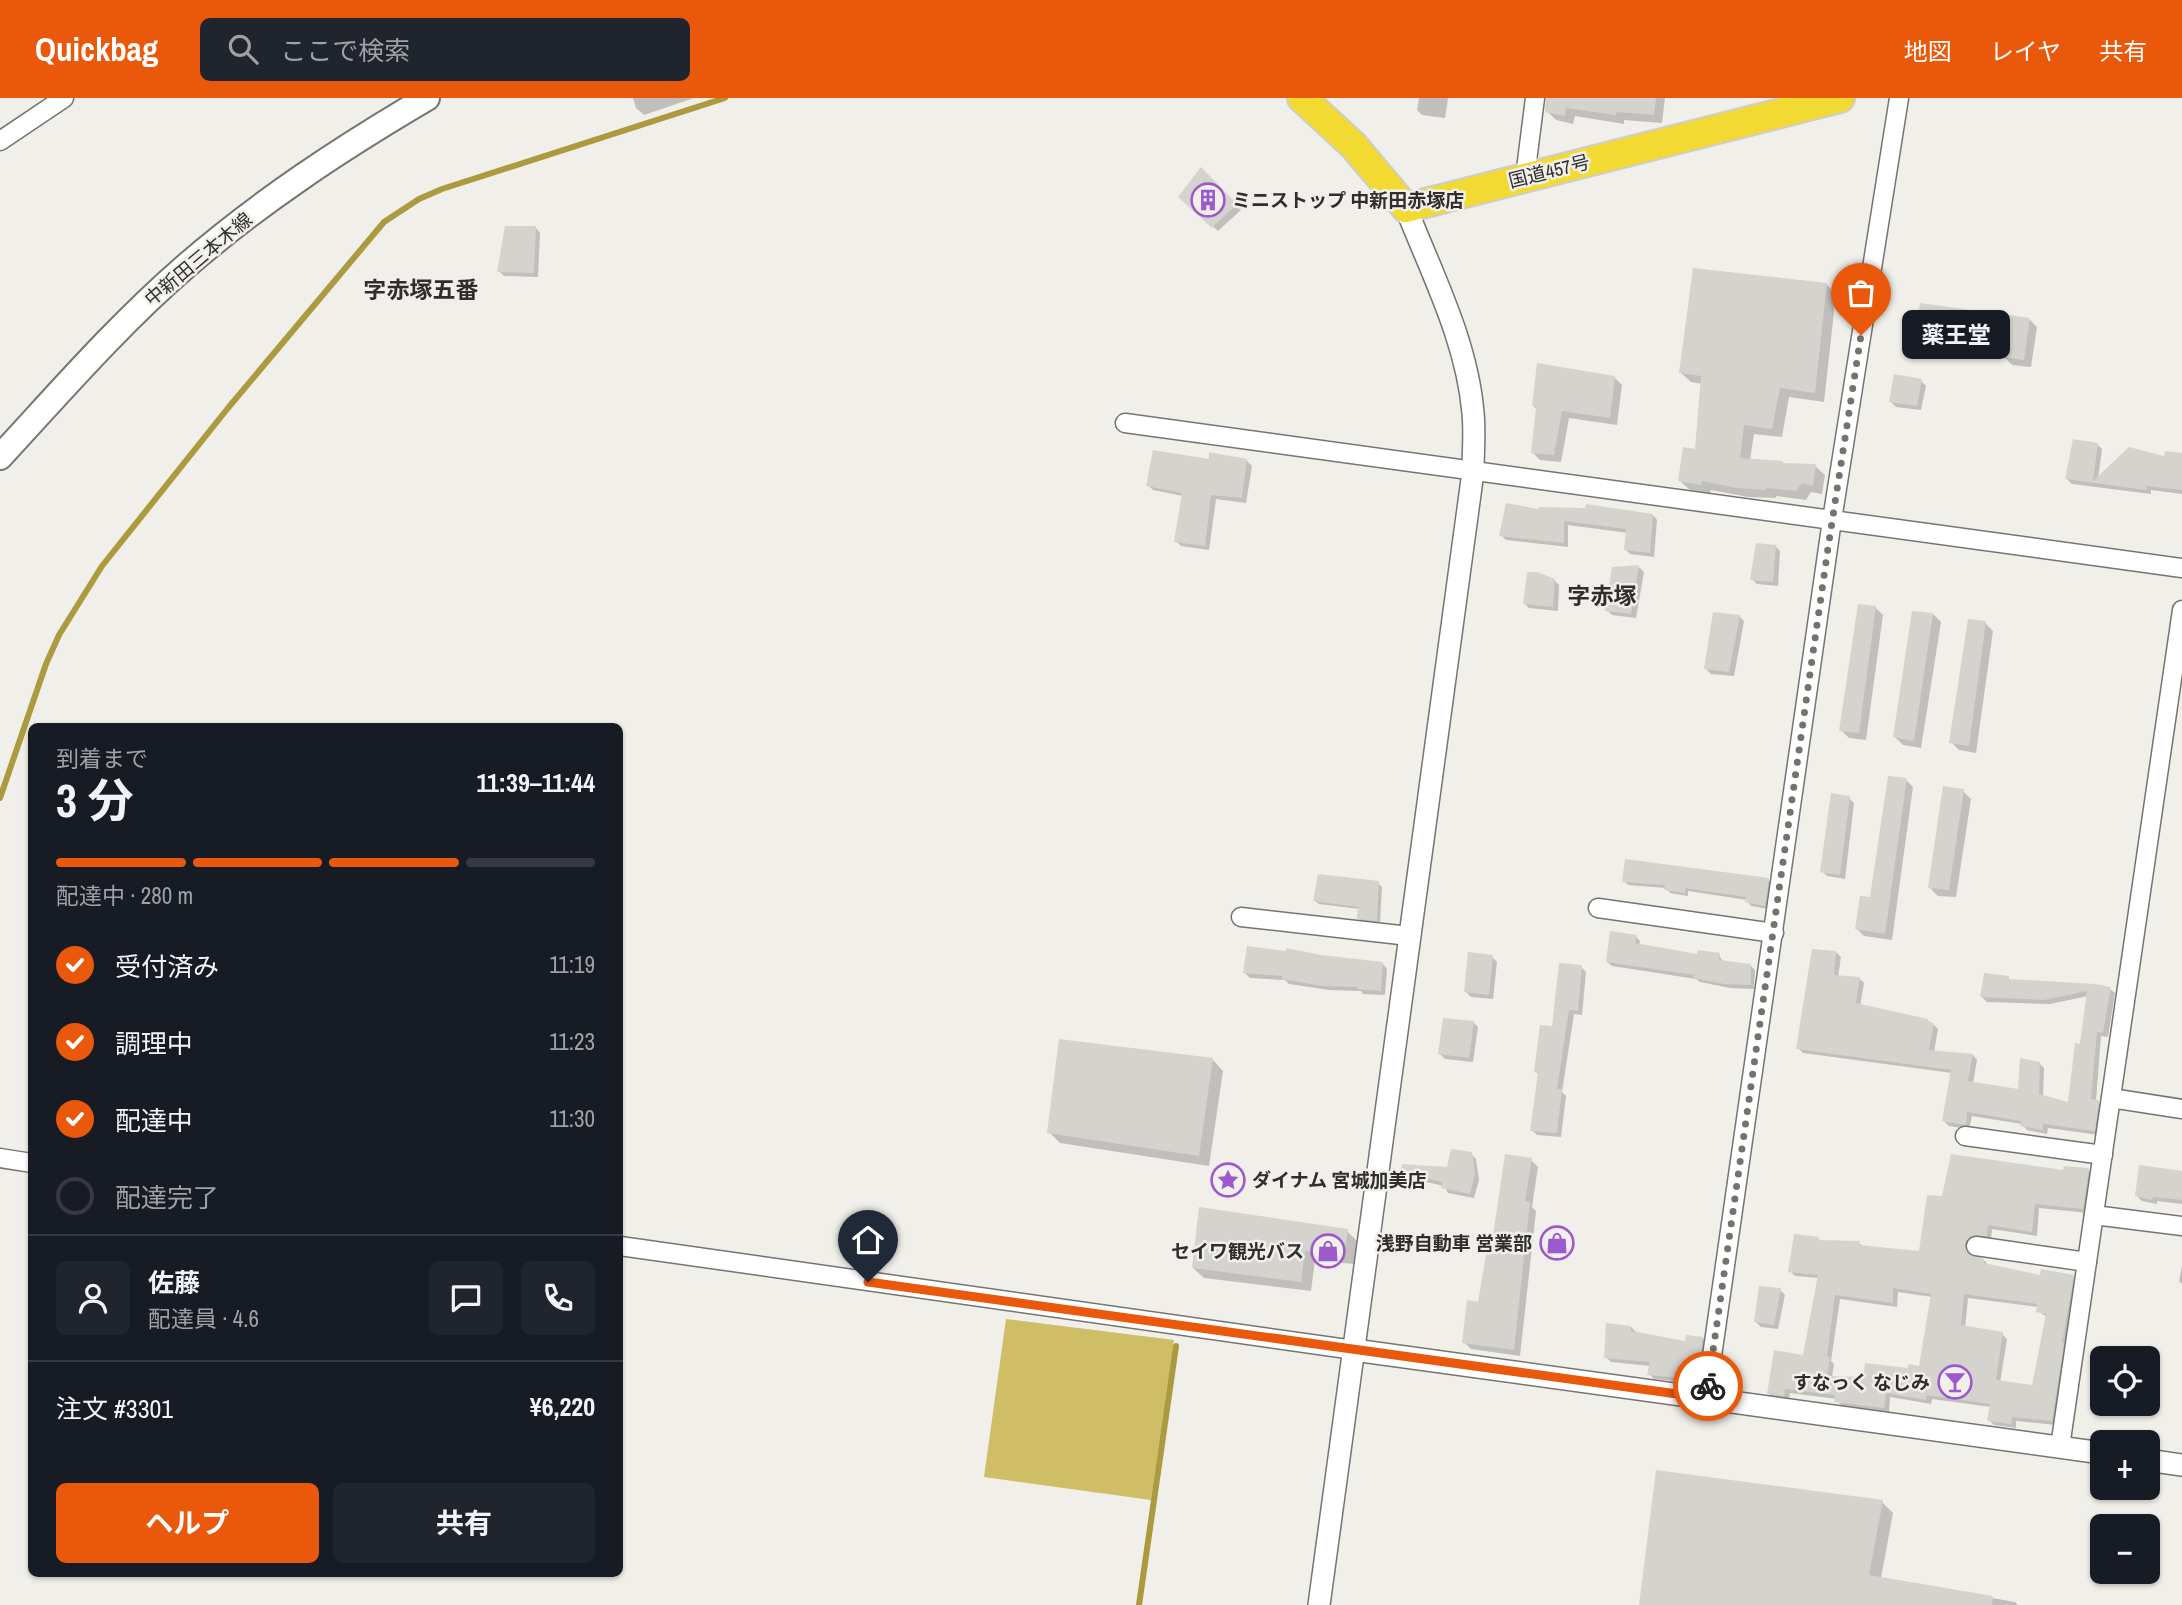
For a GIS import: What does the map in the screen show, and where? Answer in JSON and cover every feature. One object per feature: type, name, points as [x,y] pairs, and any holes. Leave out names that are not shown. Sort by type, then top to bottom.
[{"type":"highway","points":[[1302,98],[1354,146],[1406,208]]},
{"type":"highway","name":"国道457号","points":[[1406,208],[1840,98]]},
{"type":"main road","name":"中新田三本木線","points":[[0,457],[129,318],[186,265],[305,174],[427,98]]},
{"type":"street","points":[[0,141],[64,98]]},
{"type":"street","points":[[1525,177],[1535,98]]},
{"type":"street","points":[[1706,1398],[1832,520],[1899,98]]},
{"type":"street","points":[[1319,1605],[1473,472],[1473,412],[1462,352],[1406,208]]},
{"type":"street","points":[[1125,423],[2182,568]]},
{"type":"street","points":[[2060,1447],[2182,610]]},
{"type":"street","points":[[1598,908],[1774,933]]},
{"type":"street","points":[[1241,916],[1409,936]]},
{"type":"street","points":[[2110,1098],[2182,1109]]},
{"type":"street","points":[[1965,1136],[2103,1154]]},
{"type":"street","points":[[0,1158],[28,1162]]},
{"type":"street","points":[[2094,1214],[2182,1226]]},
{"type":"street","points":[[623,1246],[2090,1451]]},
{"type":"street","points":[[1976,1246],[2087,1262]]},
{"type":"street","points":[[2160,1462],[2182,1465]]},
{"type":"shaded area","points":[[1006,1319],[1174,1340],[1151,1500],[984,1477]]},
{"type":"building","points":[[1546,98],[1656,98],[1654,115],[1616,112],[1616,115],[1566,108],[1565,116],[1545,112]]},
{"type":"building","name":"ミニストップ 中新田赤塚店","points":[[1201,167],[1237,204],[1212,228],[1178,197]]},
{"type":"building","points":[[505,226],[536,226],[534,273],[497,272]]},
{"type":"building","points":[[1693,268],[1827,283],[1815,393],[1780,388],[1772,429],[1744,425],[1740,458],[1816,464],[1813,486],[1802,483],[1796,491],[1766,490],[1702,481],[1701,485],[1678,481],[1683,447],[1695,449],[1701,376],[1679,373]]},
{"type":"building","points":[[1920,303],[2030,318],[2024,360],[2003,357],[2003,337],[1917,326]]},
{"type":"building","points":[[1537,363],[1615,376],[1610,418],[1562,411],[1554,455],[1531,453],[1536,407],[1532,406]]},
{"type":"building","points":[[1894,374],[1922,379],[1917,406],[1889,402]]},
{"type":"building","points":[[2073,439],[2098,443],[2093,481],[2129,447],[2164,456],[2165,451],[2182,453],[2182,490],[2147,486],[2146,490],[2065,479]]},
{"type":"building","points":[[1153,450],[1209,459],[1209,452],[1247,459],[1242,498],[1211,495],[1205,546],[1174,542],[1182,493],[1146,486]]},
{"type":"building","points":[[1506,503],[1538,509],[1585,508],[1586,504],[1653,514],[1650,553],[1624,550],[1626,529],[1564,521],[1564,543],[1499,536]]},
{"type":"building","points":[[1756,543],[1776,545],[1773,582],[1750,580]]},
{"type":"building","points":[[1639,565],[1631,614],[1605,611],[1612,567]]},
{"type":"building","points":[[1527,572],[1537,572],[1555,579],[1553,607],[1523,604]]},
{"type":"building","points":[[1858,604],[1876,606],[1859,733],[1839,731]]},
{"type":"building","points":[[1912,611],[1933,613],[1914,741],[1893,737]]},
{"type":"building","points":[[1713,612],[1740,615],[1729,672],[1704,669]]},
{"type":"building","points":[[1968,619],[1986,621],[1969,746],[1949,743]]},
{"type":"building","points":[[1888,776],[1907,778],[1885,934],[1855,929],[1860,896],[1870,897]]},
{"type":"building","points":[[1943,786],[1964,789],[1949,890],[1928,888]]},
{"type":"building","points":[[1831,793],[1850,796],[1840,875],[1820,872]]},
{"type":"building","points":[[1625,859],[1769,878],[1765,906],[1745,902],[1746,897],[1685,888],[1685,893],[1664,890],[1665,885],[1622,882]]},
{"type":"building","points":[[1318,874],[1379,881],[1377,921],[1357,919],[1358,907],[1313,901]]},
{"type":"building","points":[[1610,931],[1637,935],[1635,943],[1697,954],[1698,950],[1720,953],[1719,960],[1751,964],[1751,985],[1724,984],[1693,978],[1694,975],[1606,962]]},
{"type":"building","points":[[1247,946],[1286,951],[1286,948],[1383,962],[1381,991],[1323,986],[1282,979],[1282,976],[1243,973]]},
{"type":"building","points":[[1812,949],[1836,951],[1834,975],[1860,977],[1856,1003],[1928,1019],[1928,1022],[1934,1023],[1929,1050],[1973,1054],[1968,1081],[2018,1089],[2020,1058],[2040,1062],[2039,1094],[2068,1102],[2075,1043],[2080,1044],[2087,991],[2044,1000],[1980,997],[1984,973],[2009,976],[2009,979],[2111,987],[2103,1033],[2097,1032],[2091,1099],[2099,1100],[2095,1131],[2043,1124],[2043,1130],[2020,1126],[2021,1121],[1967,1112],[1966,1125],[1942,1121],[1951,1070],[1796,1049]]},
{"type":"building","points":[[1468,952],[1493,955],[1489,995],[1464,992]]},
{"type":"building","points":[[1559,963],[1582,965],[1578,1011],[1569,1010],[1557,1089],[1562,1089],[1557,1133],[1530,1131],[1538,1073],[1534,1072],[1540,1025],[1552,1026]]},
{"type":"building","points":[[1443,1018],[1474,1021],[1469,1058],[1438,1054]]},
{"type":"building","points":[[1059,1039],[1213,1058],[1199,1156],[1047,1133]]},
{"type":"building","points":[[1451,1149],[1472,1152],[1475,1174],[1470,1194],[1441,1188],[1442,1182],[1401,1173],[1402,1164],[1447,1167]]},
{"type":"building","points":[[1505,1154],[1532,1158],[1525,1201],[1530,1202],[1514,1350],[1462,1343],[1467,1300],[1478,1302],[1489,1236],[1493,1236]]},
{"type":"building","points":[[1951,1154],[2063,1170],[2064,1166],[2089,1168],[2083,1209],[2035,1204],[2032,1232],[1988,1225],[1987,1236],[1971,1236],[1965,1245],[1968,1254],[1984,1259],[1984,1263],[2040,1275],[2041,1269],[2074,1275],[2052,1421],[2012,1417],[2011,1424],[1987,1421],[1990,1404],[1927,1395],[1926,1400],[1886,1393],[1884,1408],[1834,1402],[1835,1395],[1785,1389],[1784,1396],[1767,1394],[1774,1350],[1803,1355],[1818,1275],[1788,1272],[1794,1234],[1819,1237],[1818,1240],[1860,1241],[1859,1245],[1919,1251],[1927,1195],[1942,1196]],"holes":[[[1893,1288],[1931,1294],[1919,1366],[1908,1364],[1908,1368],[1865,1363],[1863,1377],[1827,1376],[1835,1295],[1893,1303]],[[1964,1294],[2037,1304],[2036,1312],[2046,1314],[2032,1385],[1996,1380],[2003,1332],[1961,1325]]]},
{"type":"building","points":[[2139,1165],[2182,1171],[2182,1200],[2153,1197],[2152,1200],[2135,1196]]},
{"type":"building","points":[[1199,1207],[1348,1229],[1344,1255],[1305,1251],[1301,1282],[1192,1268]]},
{"type":"building","points":[[1759,1286],[1781,1288],[1774,1325],[1754,1322]]},
{"type":"building","points":[[1606,1323],[1631,1326],[1631,1331],[1685,1341],[1686,1335],[1703,1337],[1697,1384],[1682,1382],[1682,1378],[1647,1375],[1650,1362],[1604,1358]]},
{"type":"building","points":[[1656,1470],[1883,1500],[1869,1575],[1993,1596],[1992,1605],[1639,1605]]},
{"type":"waterway","points":[[0,798],[46,664],[59,635],[102,566],[228,408],[384,222],[419,199],[442,189],[725,98]]},
{"type":"waterway","points":[[1139,1605],[1176,1346]]},
{"type":"way so far","points":[[1708,1386],[1861,335]]},
{"type":"place","name":"ミニストップ 中新田赤塚店","points":[[1208,200]]},
{"type":"place","name":"薬王堂","points":[[1861,335]]},
{"type":"place","name":"ダイナム 宮城加美店","points":[[1228,1180]]},
{"type":"place","name":"浅野自動車 営業部","points":[[1557,1243]]},
{"type":"place","name":"セイワ観光バス","points":[[1328,1251]]},
{"type":"place","name":"すなっく なじみ","points":[[1955,1382]]},
{"type":"district","name":"字赤塚五番","points":[[421,290]]},
{"type":"district","name":"字赤塚","points":[[1602,596]]},
{"type":"route","points":[[868,1282],[1706,1398],[1708,1386]]}]
